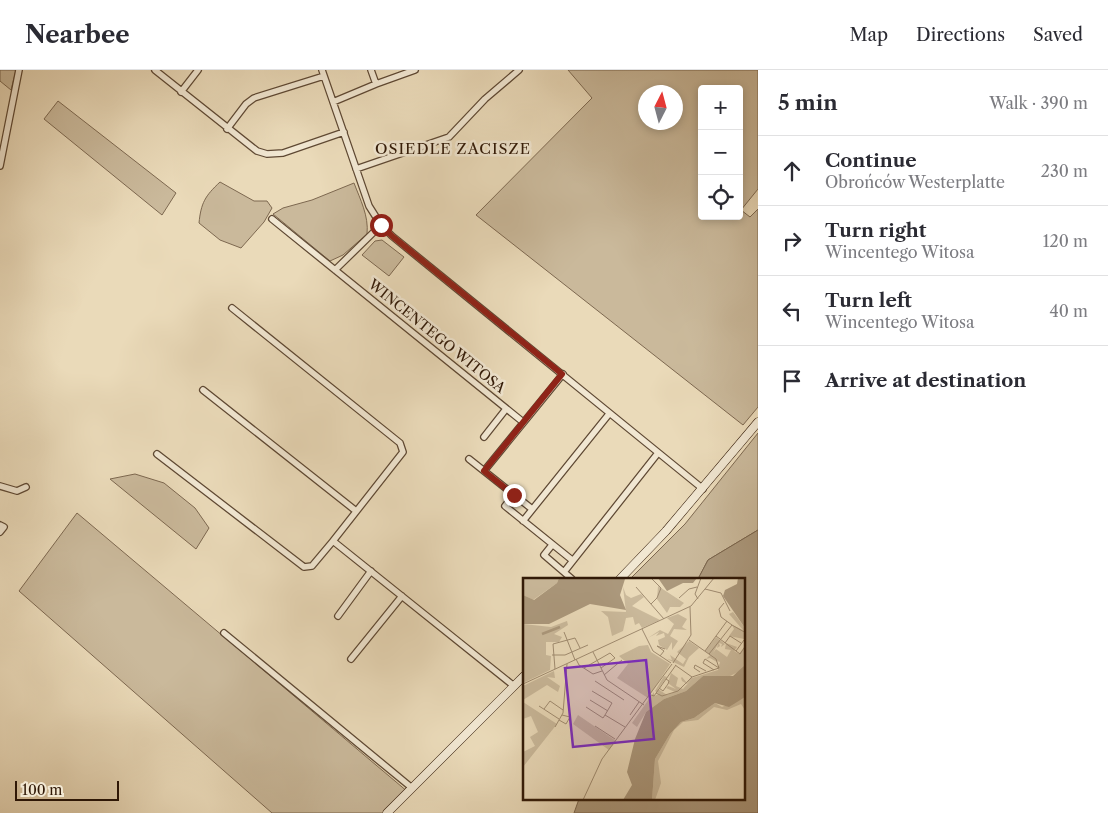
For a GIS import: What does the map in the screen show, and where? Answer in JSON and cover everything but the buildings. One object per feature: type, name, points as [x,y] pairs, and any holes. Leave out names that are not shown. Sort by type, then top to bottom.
[{"type":"main road","points":[[621,578],[703,489],[758,422]]},
{"type":"main road","points":[[388,813],[523,677]]},
{"type":"street","points":[[0,166],[18,70]]},
{"type":"street","points":[[155,70],[257,151],[275,154],[344,132]]},
{"type":"street","points":[[181,92],[198,70]]},
{"type":"street","points":[[371,70],[376,84]]},
{"type":"street","points":[[393,70],[395,77]]},
{"type":"street","points":[[333,102],[415,70]]},
{"type":"street","points":[[356,169],[449,137],[484,98],[519,70]]},
{"type":"street","points":[[228,129],[246,104],[254,98],[323,73],[370,206],[381,225],[609,414],[703,489]]},
{"type":"street","name":"WINCENTEGO WITOSA","points":[[272,219],[523,422]]},
{"type":"street","points":[[335,270],[381,225]]},
{"type":"street","points":[[157,454],[304,567],[312,566],[403,452],[400,443],[232,308]]},
{"type":"street","points":[[484,471],[562,374]]},
{"type":"street","points":[[203,390],[356,511]]},
{"type":"street","points":[[484,436],[506,409]]},
{"type":"street","points":[[523,521],[609,414]]},
{"type":"street","points":[[564,572],[658,452]]},
{"type":"street","points":[[469,459],[532,509]]},
{"type":"street","points":[[0,486],[17,491],[26,487]]},
{"type":"street","points":[[514,495],[505,506],[572,560]]},
{"type":"street","points":[[0,525],[4,526],[0,532]]},
{"type":"street","points":[[333,540],[514,686]]},
{"type":"street","points":[[552,545],[544,555],[571,578]]},
{"type":"street","points":[[338,616],[371,572]]},
{"type":"street","points":[[351,659],[402,596]]},
{"type":"street","points":[[224,633],[412,788]]},
{"type":"shaded area","points":[[0,70],[16,70],[11,90],[0,81]]},
{"type":"shaded area","points":[[568,70],[758,70],[758,189],[743,208],[743,85],[698,85],[698,220],[743,220],[743,212],[750,217],[758,209],[758,407],[743,425],[476,215],[592,98]]},
{"type":"shaded area","points":[[58,101],[176,193],[162,215],[44,119]]},
{"type":"shaded area","points":[[220,182],[254,201],[267,201],[272,208],[264,222],[241,248],[220,240],[199,223],[205,200]]},
{"type":"shaded area","points":[[354,183],[365,214],[367,234],[343,255],[330,261],[273,214],[283,208],[312,200]]},
{"type":"shaded area","points":[[382,240],[404,257],[389,276],[362,255],[375,241]]},
{"type":"shaded area","points":[[758,433],[758,530],[708,560],[699,578],[631,578],[685,524]]},
{"type":"shaded area","points":[[135,474],[164,483],[195,508],[209,528],[196,549],[110,479]]},
{"type":"shaded area","points":[[77,513],[408,792],[387,813],[272,813],[19,591]]},
{"type":"shaded area","points":[[758,530],[758,813],[574,813],[579,800],[746,800],[746,578],[699,578],[708,560]]},
{"type":"district","name":"OSIEDLE ZACISZE","points":[[453,148]]},
{"type":"route","points":[[381,225],[392,236],[562,374],[484,471],[514,495]]}]
